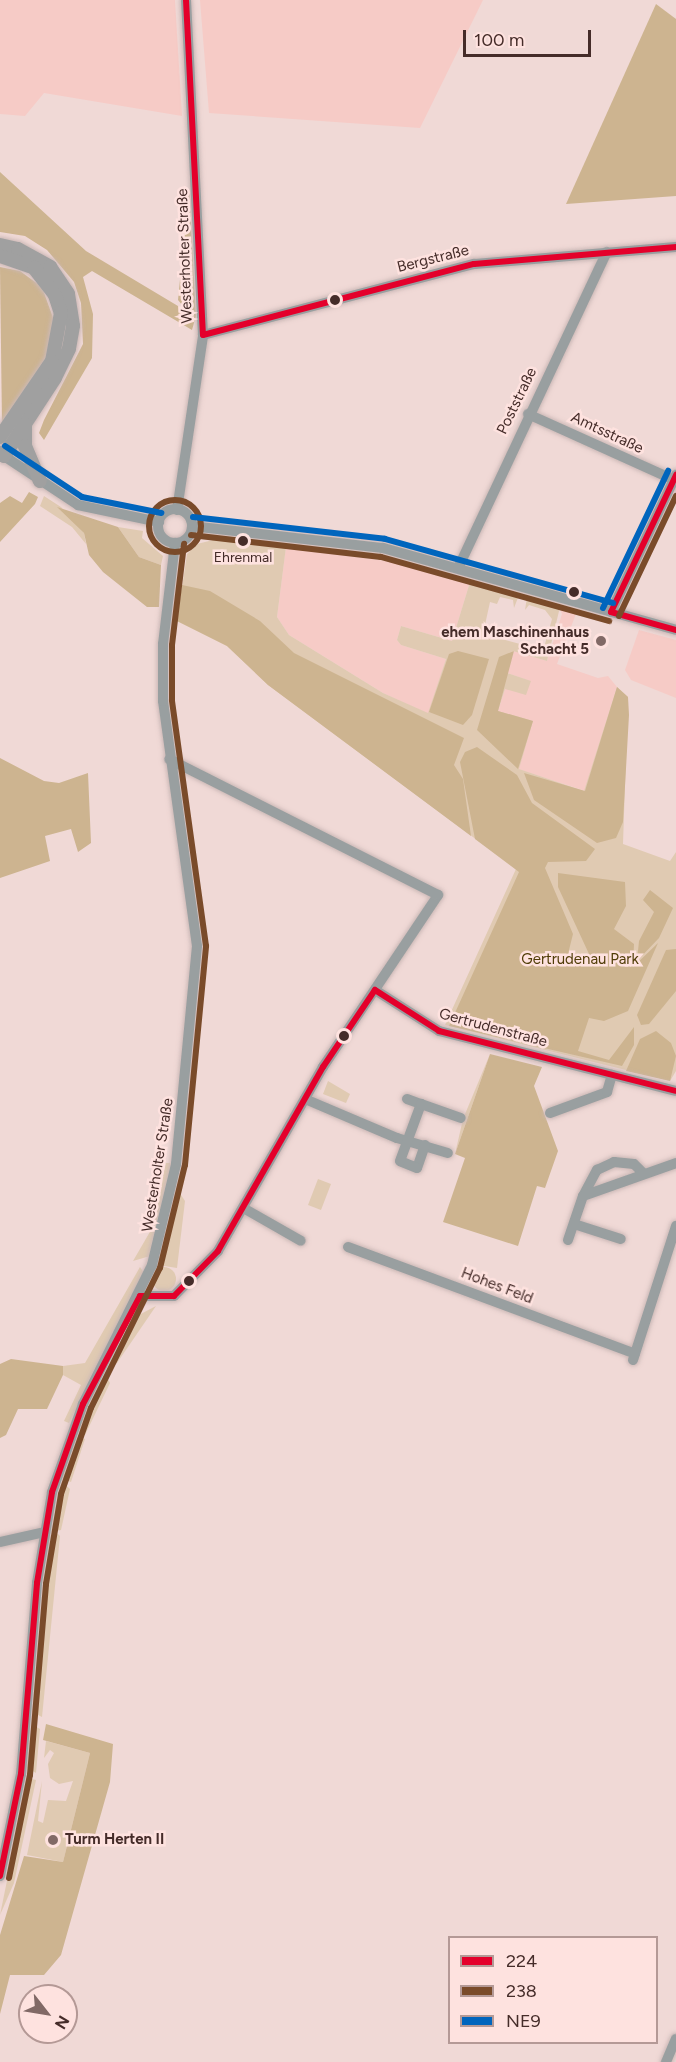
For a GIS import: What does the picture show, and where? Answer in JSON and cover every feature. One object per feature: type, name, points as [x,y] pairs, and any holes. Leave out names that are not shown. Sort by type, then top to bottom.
[{"type":"main road","points":[[0,245],[18,249],[50,267],[72,309],[69,349],[25,424],[2,454]]},
{"type":"main road","points":[[0,256],[34,268],[55,295],[61,313],[52,361],[0,437]]},
{"type":"main road","points":[[25,424],[25,446],[40,481]]},
{"type":"street","name":"Westerholter Straße","points":[[177,510],[203,335],[186,0]]},
{"type":"street","name":"Bergstraße","points":[[203,335],[474,264],[676,246]]},
{"type":"street","name":"Poststraße","points":[[459,566],[528,414],[607,252]]},
{"type":"street","name":"Amtsstraße","points":[[528,414],[675,477]]},
{"type":"street","points":[[2,454],[78,505],[159,522]]},
{"type":"street","points":[[611,612],[675,477]]},
{"type":"street","points":[[177,510],[186,513],[192,526],[189,536],[175,543],[161,534],[159,522],[164,514],[177,510]]},
{"type":"street","points":[[192,526],[383,548],[459,566],[676,630]]},
{"type":"street","name":"Westerholter Straße","points":[[0,1876],[21,1774],[45,1532],[72,1427],[140,1296],[168,1215],[197,984],[196,925],[169,759],[162,671],[175,543]]},
{"type":"street","points":[[140,1296],[174,1296],[218,1251],[245,1209],[305,1099],[438,895],[169,759]]},
{"type":"street","name":"Gertrudenstraße","points":[[375,990],[439,1031],[676,1091]]},
{"type":"street","points":[[550,1113],[607,1092],[612,1075]]},
{"type":"street","points":[[305,1099],[448,1153]]},
{"type":"street","points":[[407,1099],[461,1118]]},
{"type":"street","points":[[421,1104],[400,1161],[417,1168],[425,1145]]},
{"type":"street","points":[[568,1240],[583,1196],[597,1170],[614,1162],[634,1164],[644,1174]]},
{"type":"street","points":[[583,1196],[676,1163]]},
{"type":"street","points":[[245,1209],[301,1241]]},
{"type":"street","points":[[574,1224],[621,1239]]},
{"type":"street","name":"Hohes Feld","points":[[348,1247],[634,1357],[676,1226]]},
{"type":"street","points":[[0,1542],[45,1532]]},
{"type":"street","points":[[666,2062],[676,2039]]},
{"type":"shaded area","points":[[0,0],[175,0],[182,116],[44,93],[25,116],[0,114]]},
{"type":"shaded area","points":[[200,0],[483,0],[420,128],[209,113]]},
{"type":"shaded area","points":[[656,4],[676,19],[676,196],[566,204]]},
{"type":"shaded area","points":[[0,172],[86,251],[188,312],[178,300],[189,188],[196,316],[192,330],[92,271],[83,277],[93,314],[92,358],[44,440],[39,433],[44,420],[83,344],[81,303],[74,282],[47,250],[25,236],[0,232]]},
{"type":"shaded area","points":[[0,267],[20,271],[42,287],[56,326],[51,356],[2,425]]},
{"type":"shaded area","points":[[29,492],[38,497],[35,504],[0,542],[0,503],[10,496],[22,503]]},
{"type":"shaded area","points":[[57,507],[118,527],[139,557],[161,565],[159,607],[147,607],[103,572],[89,555],[84,533]]},
{"type":"shaded area","points":[[286,547],[414,565],[470,582],[452,641],[401,626],[397,640],[401,645],[446,659],[429,714],[383,693],[289,635],[277,617]]},
{"type":"shaded area","points":[[182,585],[210,591],[260,621],[294,653],[464,738],[454,765],[463,779],[471,836],[268,685],[227,646],[177,621]]},
{"type":"shaded area","points":[[558,605],[577,611],[557,664],[598,678],[608,676],[617,687],[585,791],[518,769],[498,711],[505,689],[530,681],[507,673],[514,651],[547,661],[562,614]]},
{"type":"shaded area","points":[[639,630],[676,640],[676,698],[631,680],[625,670]]},
{"type":"shaded area","points":[[458,651],[489,659],[472,715],[463,725],[429,712],[449,654]]},
{"type":"shaded area","points":[[514,651],[498,711],[533,721],[518,769],[477,730],[499,657]]},
{"type":"shaded area","points":[[617,687],[628,697],[629,715],[623,822],[616,838],[597,843],[534,800],[524,773],[585,791]]},
{"type":"shaded area","points":[[477,747],[517,775],[532,803],[595,849],[586,861],[548,862],[545,868],[573,934],[568,954],[572,964],[584,966],[589,954],[558,887],[558,873],[625,882],[626,906],[614,929],[634,944],[633,967],[658,943],[628,1011],[604,1021],[589,1018],[578,1051],[609,1060],[634,1027],[634,1045],[622,1066],[449,1026],[519,872],[475,839],[460,762],[465,752]]},
{"type":"shaded area","points":[[0,758],[44,781],[59,783],[88,773],[91,843],[78,852],[71,829],[45,836],[50,861],[0,878]]},
{"type":"shaded area","points":[[650,890],[673,908],[659,938],[637,961],[639,941],[654,912],[643,900]]},
{"type":"shaded area","points":[[676,949],[676,991],[649,1024],[641,1025],[637,1015],[666,950]]},
{"type":"shaded area","points":[[656,1031],[671,1043],[676,1056],[670,1081],[626,1071],[640,1039]]},
{"type":"shaded area","points":[[490,1054],[542,1067],[534,1086],[558,1151],[545,1188],[537,1186],[518,1246],[443,1222],[465,1158],[455,1154]]},
{"type":"shaded area","points":[[11,1359],[63,1366],[63,1375],[47,1409],[18,1409],[6,1435],[0,1438],[0,1364]]},
{"type":"shaded area","points":[[46,1724],[113,1744],[110,1782],[61,1955],[44,1975],[10,1975],[0,2014],[0,1935],[24,1856],[63,1862],[90,1753],[43,1740]]},
{"type":"green space","points":[[44,496],[61,507],[84,533],[86,544],[72,527],[40,506]]},
{"type":"green space","points":[[118,527],[143,531],[142,538],[163,556],[161,565],[139,557]]},
{"type":"green space","name":"Gertrudenau Park","points":[[213,540],[286,547],[277,617],[289,635],[383,693],[428,713],[446,659],[401,645],[397,640],[401,626],[452,641],[470,582],[519,595],[514,608],[513,600],[500,597],[497,604],[490,602],[483,634],[535,648],[545,644],[552,619],[545,610],[529,605],[525,610],[527,597],[560,607],[547,661],[513,651],[507,673],[531,681],[526,695],[505,689],[498,711],[533,721],[519,769],[584,791],[617,687],[628,697],[623,844],[670,861],[676,852],[676,1071],[670,1081],[445,1025],[516,869],[268,685],[227,646],[177,621],[187,554],[197,544]]},
{"type":"green space","points":[[490,1054],[455,1154],[463,1119]]},
{"type":"green space","points":[[328,1081],[350,1094],[346,1103],[323,1094]]},
{"type":"green space","points":[[166,1163],[171,1163],[150,1256],[133,1261],[151,1230]]},
{"type":"green space","points":[[318,1179],[331,1184],[321,1210],[308,1205]]},
{"type":"green space","points":[[177,1189],[185,1201],[177,1268],[158,1265]]},
{"type":"green space","points":[[140,1267],[144,1273],[69,1423],[64,1421],[81,1385],[63,1375],[63,1366],[85,1363]]},
{"type":"green space","points":[[164,1267],[172,1271],[176,1279],[172,1287],[164,1291],[156,1287],[152,1279],[156,1271]]},
{"type":"green space","points":[[156,1306],[117,1363],[109,1368],[135,1317]]},
{"type":"green space","points":[[107,1377],[110,1383],[85,1435],[78,1431],[85,1411],[100,1381]]},
{"type":"green space","points":[[74,1436],[85,1439],[71,1482],[61,1478]]},
{"type":"green space","points":[[62,1482],[70,1489],[61,1530],[51,1532]]},
{"type":"green space","points":[[58,1534],[60,1536],[42,1717],[32,1712],[49,1536]]},
{"type":"green space","points":[[32,1724],[40,1729],[36,1773],[26,1767]]},
{"type":"green space","points":[[46,1741],[90,1753],[63,1862],[27,1855],[42,1781],[38,1821],[43,1823],[48,1800],[66,1801],[73,1781],[59,1784],[50,1778],[48,1764],[54,1753],[50,1750],[44,1758]]},
{"type":"green space","points":[[28,1778],[36,1780],[14,1883],[0,1915]]},
{"type":"transit line","name":"224","points":[[186,0],[203,335]]},
{"type":"transit line","name":"224","points":[[203,335],[474,264],[676,247]]},
{"type":"transit line","name":"NE9","points":[[5,446],[82,497],[161,513]]},
{"type":"transit line","name":"NE9","points":[[603,608],[668,471]]},
{"type":"transit line","name":"224","points":[[611,612],[676,475]]},
{"type":"transit line","name":"238","points":[[619,616],[676,496]]},
{"type":"transit line","name":"238","points":[[175,500],[185,502],[193,508],[199,516],[201,526],[199,536],[193,544],[185,550],[175,552],[165,550],[157,544],[151,536],[149,526],[151,516],[157,508],[165,502],[175,500]]},
{"type":"transit line","name":"NE9","points":[[193,517],[385,539],[613,603]]},
{"type":"transit line","name":"238","points":[[191,535],[381,557],[609,621]]},
{"type":"transit line","name":"238","points":[[9,1878],[30,1775],[46,1584],[61,1494],[91,1408],[160,1268],[185,1165],[206,946],[172,700],[172,645],[184,544]]},
{"type":"transit line","name":"224","points":[[611,612],[676,630]]},
{"type":"transit line","name":"224","points":[[375,990],[439,1031],[676,1091]]},
{"type":"transit line","name":"224","points":[[140,1296],[174,1296],[218,1251],[323,1067],[375,990]]},
{"type":"transit line","name":"224","points":[[0,1876],[21,1774],[37,1583],[52,1492],[83,1404],[140,1296]]},
{"type":"place","name":"Ehrenmal","points":[[243,541]]},
{"type":"place","name":"ehem Maschinenhaus Schacht 5","points":[[601,641]]},
{"type":"place","name":"Turm Herten II","points":[[53,1840]]}]
